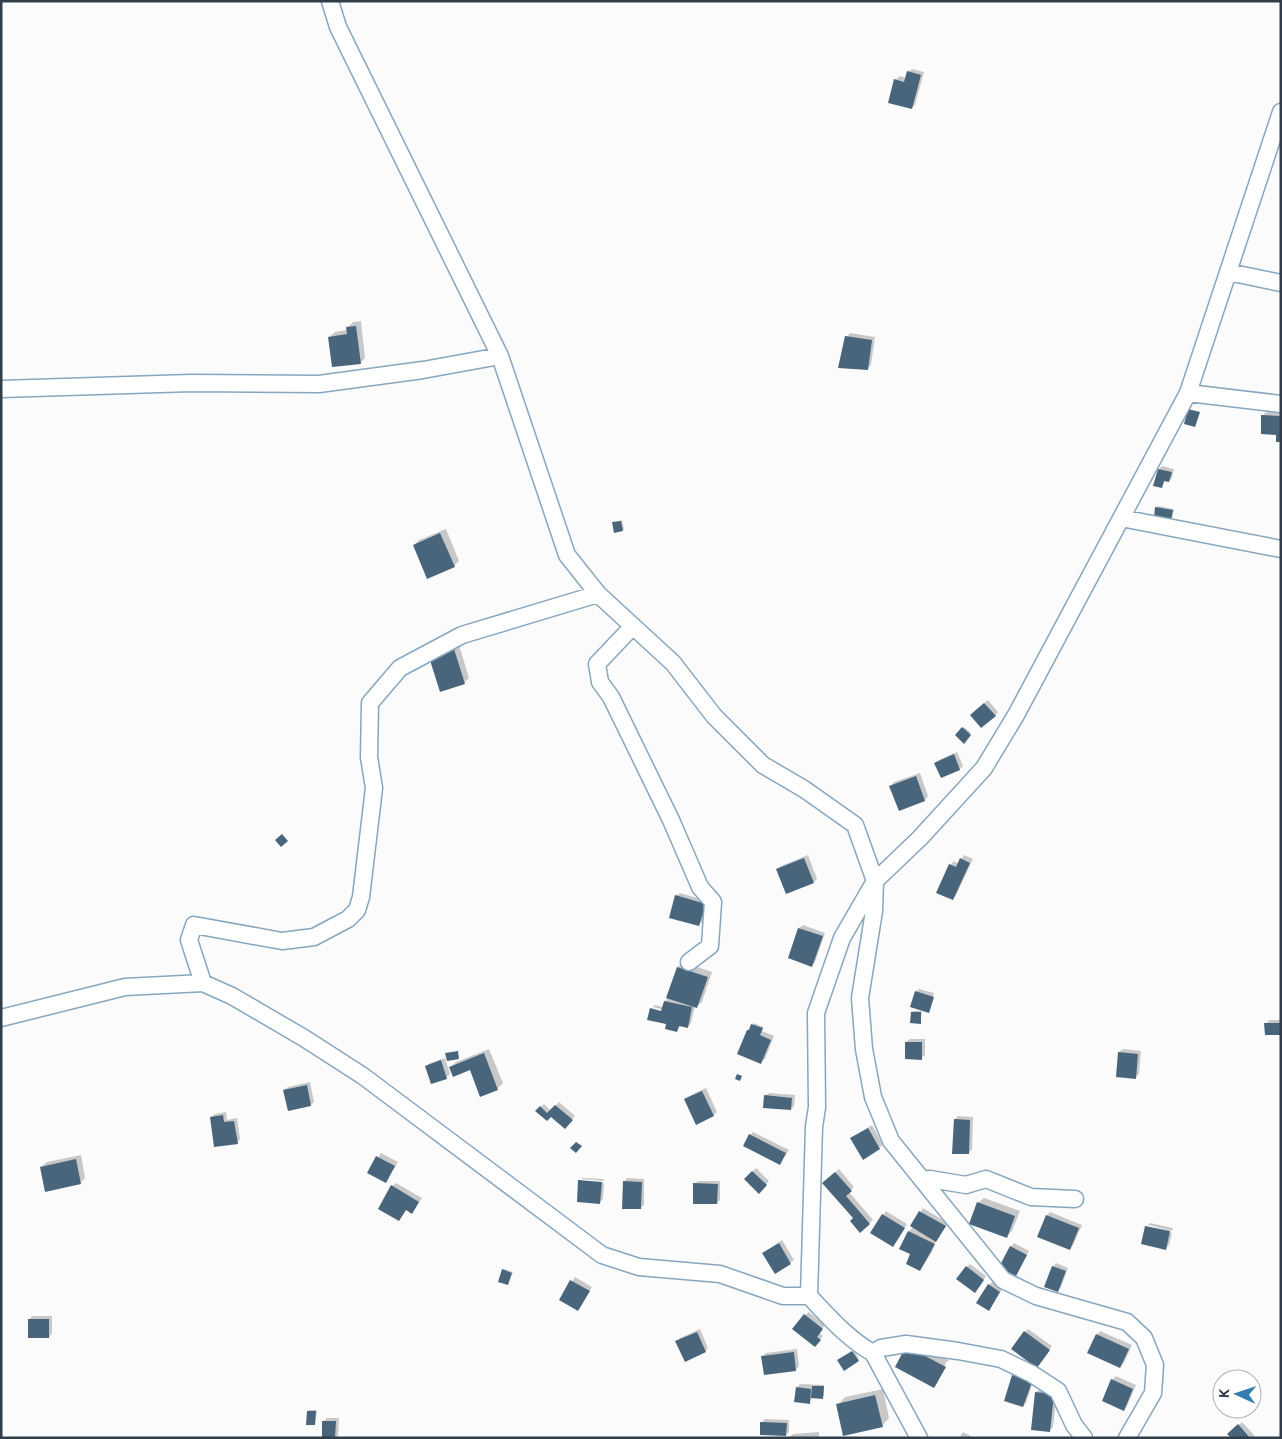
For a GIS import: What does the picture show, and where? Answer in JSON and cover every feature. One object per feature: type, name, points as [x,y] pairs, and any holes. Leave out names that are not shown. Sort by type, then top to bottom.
[{"type":"street","points":[[330,1],[338,27],[500,356],[567,555],[598,594],[673,663],[714,716],[763,765],[804,789],[855,825],[875,881],[874,911],[860,998],[864,1049],[873,1097],[891,1142],[1003,1280],[1036,1296],[1127,1322],[1144,1338],[1155,1366],[1153,1393],[1127,1438]]},
{"type":"street","points":[[918,1438],[873,1352],[862,1347],[809,1296],[814,1127],[818,1107],[816,1013],[842,938],[875,881],[920,838],[984,768],[1016,714],[1188,393],[1281,112]]},
{"type":"street","points":[[1228,272],[1281,283]]},
{"type":"street","points":[[1,389],[191,383],[319,384],[423,370],[500,356]]},
{"type":"street","points":[[1188,393],[1281,404]]},
{"type":"street","points":[[1121,518],[1281,549]]},
{"type":"street","points":[[202,983],[189,940],[194,924],[282,941],[314,937],[348,919],[358,910],[374,788],[370,757],[370,703],[400,668],[462,635],[598,594]]},
{"type":"street","points":[[633,626],[597,664],[600,682],[611,697],[671,820],[700,887],[713,902],[710,946],[689,962]]},
{"type":"street","points":[[1,1018],[125,987],[202,983],[232,996],[304,1038],[363,1076],[602,1255],[639,1267],[720,1274],[782,1296],[809,1296]]},
{"type":"street","points":[[923,1180],[930,1179],[966,1185],[986,1179],[1031,1197],[1075,1199]]},
{"type":"street","points":[[873,1352],[881,1348],[906,1344],[1001,1359],[1032,1374],[1058,1391],[1074,1425],[1084,1438]]},
{"type":"building","points":[[907,71],[921,75],[912,109],[888,103],[894,79],[904,82]]},
{"type":"building","points":[[356,326],[361,364],[332,367],[328,337],[347,334],[346,327]]},
{"type":"building","points":[[845,336],[872,340],[868,370],[838,368]]},
{"type":"building","points":[[1188,409],[1200,412],[1195,427],[1184,424]]},
{"type":"building","points":[[1261,415],[1281,416],[1281,442],[1276,442],[1276,435],[1261,434]]},
{"type":"building","points":[[1158,469],[1172,472],[1169,482],[1164,481],[1162,488],[1153,486]]},
{"type":"building","points":[[1155,507],[1173,510],[1171,521],[1154,518]]},
{"type":"building","points":[[621,521],[623,531],[614,533],[612,522]]},
{"type":"building","points":[[440,533],[455,567],[427,579],[413,545]]},
{"type":"building","points":[[454,649],[465,684],[440,692],[429,657]]},
{"type":"building","points":[[984,703],[996,716],[981,728],[970,715]]},
{"type":"building","points":[[962,727],[971,735],[964,744],[955,735]]},
{"type":"building","points":[[954,754],[960,770],[941,778],[934,763]]},
{"type":"building","points":[[916,776],[925,801],[899,811],[889,786]]},
{"type":"building","points":[[282,834],[288,841],[281,847],[275,840]]},
{"type":"building","points":[[804,858],[814,883],[786,894],[776,869]]},
{"type":"building","points":[[960,858],[970,863],[953,900],[936,893],[949,864],[956,867]]},
{"type":"building","points":[[675,895],[706,904],[699,926],[669,918]]},
{"type":"building","points":[[798,928],[823,936],[812,967],[788,958]]},
{"type":"building","points":[[677,967],[708,977],[697,1008],[666,998]]},
{"type":"building","points":[[915,991],[934,997],[929,1013],[910,1007]]},
{"type":"building","points":[[664,1001],[692,1007],[688,1028],[679,1026],[677,1032],[665,1029],[666,1024],[647,1020],[650,1008],[661,1011]]},
{"type":"building","points":[[911,1012],[921,1012],[921,1024],[910,1023]]},
{"type":"building","points":[[1264,1023],[1281,1023],[1281,1035],[1265,1035]]},
{"type":"building","points":[[751,1024],[763,1028],[760,1035],[771,1040],[761,1064],[737,1054]]},
{"type":"building","points":[[905,1042],[922,1042],[922,1060],[905,1059]]},
{"type":"building","points":[[458,1051],[459,1059],[447,1061],[445,1053]]},
{"type":"building","points":[[1118,1052],[1138,1054],[1136,1079],[1116,1077]]},
{"type":"building","points":[[484,1053],[498,1090],[480,1097],[470,1070],[453,1077],[449,1067]]},
{"type":"building","points":[[441,1060],[447,1079],[431,1084],[425,1066]]},
{"type":"building","points":[[737,1074],[742,1076],[740,1081],[735,1079]]},
{"type":"building","points":[[307,1085],[311,1106],[288,1111],[283,1090]]},
{"type":"building","points":[[702,1091],[714,1116],[696,1125],[684,1099]]},
{"type":"building","points":[[764,1095],[792,1098],[791,1110],[763,1108]]},
{"type":"building","points":[[555,1105],[573,1120],[565,1129],[551,1117],[547,1121],[535,1111],[540,1106],[547,1113]]},
{"type":"building","points":[[223,1115],[224,1122],[234,1121],[238,1144],[214,1147],[210,1117]]},
{"type":"building","points":[[954,1119],[970,1120],[969,1154],[952,1154]]},
{"type":"building","points":[[868,1128],[880,1149],[863,1160],[850,1138]]},
{"type":"building","points":[[749,1134],[786,1153],[780,1165],[743,1146]]},
{"type":"building","points":[[576,1142],[582,1146],[576,1153],[570,1148]]},
{"type":"building","points":[[376,1156],[395,1166],[386,1183],[367,1173]]},
{"type":"building","points":[[76,1159],[81,1184],[45,1192],[40,1167]]},
{"type":"building","points":[[752,1171],[767,1185],[759,1194],[744,1179]]},
{"type":"building","points":[[835,1172],[852,1191],[846,1196],[870,1224],[860,1233],[850,1221],[853,1218],[822,1183]]},
{"type":"building","points":[[578,1180],[602,1182],[600,1204],[577,1202]]},
{"type":"building","points":[[623,1181],[642,1182],[641,1209],[622,1209]]},
{"type":"building","points":[[693,1183],[718,1184],[717,1204],[693,1204]]},
{"type":"building","points":[[391,1185],[419,1202],[412,1214],[406,1210],[399,1221],[378,1209]]},
{"type":"building","points":[[977,1202],[1015,1216],[1007,1238],[969,1224]]},
{"type":"building","points":[[919,1211],[946,1226],[936,1242],[910,1226]]},
{"type":"building","points":[[882,1214],[905,1228],[893,1247],[870,1233]]},
{"type":"building","points":[[1046,1215],[1079,1228],[1070,1250],[1037,1237]]},
{"type":"building","points":[[1145,1226],[1170,1231],[1166,1250],[1141,1244]]},
{"type":"building","points":[[908,1231],[935,1244],[920,1271],[906,1264],[910,1254],[899,1249]]},
{"type":"building","points":[[779,1243],[791,1264],[775,1274],[762,1253]]},
{"type":"building","points":[[1010,1246],[1027,1255],[1016,1276],[999,1267]]},
{"type":"building","points":[[966,1266],[984,1280],[975,1293],[956,1279]]},
{"type":"building","points":[[1052,1266],[1066,1271],[1058,1292],[1044,1287]]},
{"type":"building","points":[[502,1269],[512,1273],[508,1285],[498,1282]]},
{"type":"building","points":[[570,1280],[590,1291],[578,1311],[559,1300]]},
{"type":"building","points":[[988,1284],[1000,1292],[989,1311],[976,1303]]},
{"type":"building","points":[[804,1314],[823,1329],[817,1337],[821,1340],[815,1347],[792,1329]]},
{"type":"building","points":[[28,1319],[49,1319],[49,1338],[28,1338]]},
{"type":"building","points":[[1024,1331],[1050,1350],[1037,1368],[1011,1349]]},
{"type":"building","points":[[697,1332],[706,1352],[685,1362],[675,1341]]},
{"type":"building","points":[[1096,1334],[1129,1349],[1120,1368],[1087,1353]]},
{"type":"building","points":[[906,1346],[946,1367],[934,1388],[895,1367]]},
{"type":"building","points":[[852,1351],[859,1361],[844,1371],[837,1360]]},
{"type":"building","points":[[794,1352],[796,1371],[764,1375],[761,1356]]},
{"type":"building","points":[[1012,1375],[1032,1382],[1023,1407],[1004,1401]]},
{"type":"building","points":[[1111,1379],[1133,1389],[1124,1411],[1102,1401]]},
{"type":"building","points":[[812,1386],[824,1386],[823,1399],[811,1398]]},
{"type":"building","points":[[796,1387],[811,1389],[810,1404],[794,1402]]},
{"type":"building","points":[[1035,1392],[1054,1394],[1050,1432],[1031,1430]]},
{"type":"building","points":[[875,1395],[883,1427],[843,1436],[836,1404]]},
{"type":"building","points":[[307,1411],[316,1411],[315,1425],[306,1425]]},
{"type":"building","points":[[322,1421],[336,1421],[335,1438],[322,1438]]},
{"type":"building","points":[[760,1422],[787,1423],[786,1436],[760,1435]]},
{"type":"building","points":[[1238,1424],[1250,1438],[1231,1438],[1227,1434]]}]
